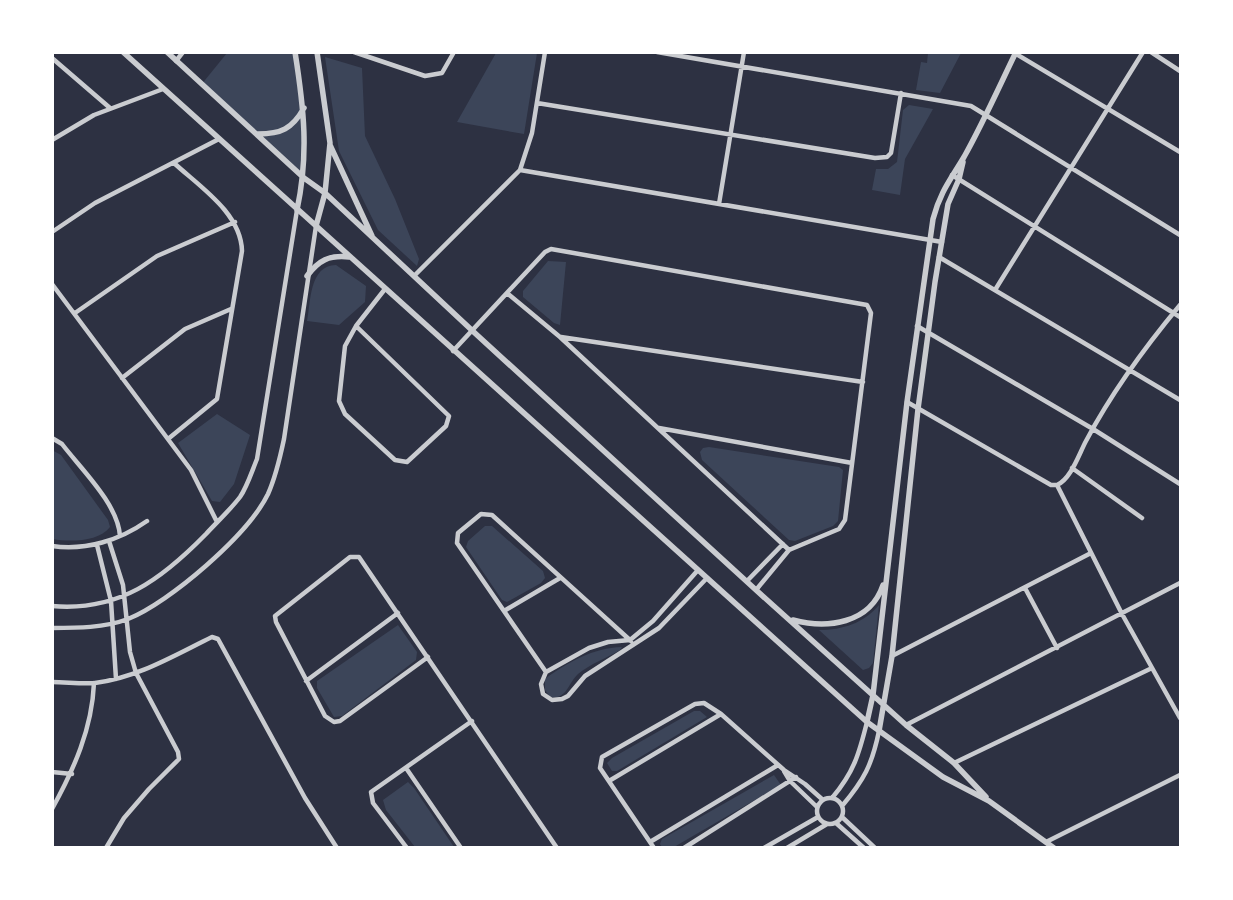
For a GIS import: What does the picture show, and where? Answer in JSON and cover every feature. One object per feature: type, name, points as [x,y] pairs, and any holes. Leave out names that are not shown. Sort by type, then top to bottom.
[{"type":"street","points":[[122,52],[867,722],[943,777],[989,801],[1048,841],[1054,848]]},
{"type":"street","points":[[167,52],[304,178],[325,193],[374,241],[756,590],[906,725],[954,763],[989,801]]},
{"type":"street","points":[[176,61],[183,52]]},
{"type":"street","points":[[52,606],[80,606],[111,601],[125,596],[158,578],[185,555],[240,496],[257,459],[297,210],[304,178],[304,108],[295,52]]},
{"type":"street","points":[[52,628],[83,628],[127,619],[180,589],[246,523],[267,495],[279,463],[284,439],[316,226],[325,193],[330,144],[317,52]]},
{"type":"street","points":[[354,52],[426,76],[442,73],[454,52]]},
{"type":"street","points":[[414,276],[520,170],[527,153],[545,52]]},
{"type":"street","points":[[657,52],[961,103],[985,114],[1071,170],[1180,235]]},
{"type":"street","points":[[720,204],[744,52]]},
{"type":"street","points":[[995,290],[1143,52]]},
{"type":"street","points":[[1150,52],[1180,71]]},
{"type":"street","points":[[817,807],[823,800],[832,798],[848,779],[860,751],[873,695],[907,402],[930,240],[938,198],[964,157],[1016,53],[1180,152]]},
{"type":"street","points":[[52,58],[110,108]]},
{"type":"street","points":[[52,140],[94,115],[163,89]]},
{"type":"street","points":[[537,103],[875,158],[887,157],[891,153],[901,93]]},
{"type":"street","points":[[258,134],[274,134],[286,130],[298,120],[304,108]]},
{"type":"street","points":[[52,232],[95,203],[219,139]]},
{"type":"street","points":[[330,144],[374,241]]},
{"type":"street","points":[[787,848],[827,824],[836,823],[842,817],[842,806],[861,784],[874,756],[885,706],[892,656],[918,409],[939,257],[948,204],[959,179],[964,157]]},
{"type":"street","points":[[168,439],[217,399],[242,251],[242,237],[235,222],[174,163]]},
{"type":"street","points":[[520,170],[942,242]]},
{"type":"street","points":[[952,174],[1180,317]]},
{"type":"street","points":[[75,313],[157,256],[235,222]]},
{"type":"street","points":[[454,351],[545,252],[555,249],[864,303],[870,308],[871,314],[846,520],[842,526],[789,550],[756,590]]},
{"type":"street","points":[[308,276],[324,259],[332,256],[349,257]]},
{"type":"street","points":[[939,257],[1180,400]]},
{"type":"street","points":[[52,284],[191,470],[217,522]]},
{"type":"street","points":[[356,326],[449,416],[446,426],[407,462],[395,460],[341,410],[339,401],[345,346],[356,326],[385,289]]},
{"type":"street","points":[[507,293],[560,337],[789,550]]},
{"type":"street","points":[[907,402],[1046,482],[1056,485],[1064,481],[1093,428],[1129,370],[1180,304]]},
{"type":"street","points":[[122,378],[185,329],[231,309]]},
{"type":"street","points":[[917,326],[1093,428],[1180,484]]},
{"type":"street","points":[[560,337],[863,382]]},
{"type":"street","points":[[657,428],[852,462]]},
{"type":"street","points":[[52,438],[62,444],[113,510],[119,524],[120,536]]},
{"type":"street","points":[[1072,468],[1142,518]]},
{"type":"street","points":[[1056,485],[1122,614],[1180,718]]},
{"type":"street","points":[[546,672],[456,540],[458,533],[481,514],[492,514],[560,578],[635,644]]},
{"type":"street","points":[[52,546],[97,545],[109,542],[147,522]]},
{"type":"street","points":[[106,848],[124,818],[179,759],[178,752],[136,673],[130,652],[125,596],[109,542]]},
{"type":"street","points":[[747,581],[783,544]]},
{"type":"street","points":[[97,545],[111,601],[114,622],[116,679]]},
{"type":"street","points":[[892,656],[1091,553]]},
{"type":"street","points":[[428,657],[340,722],[334,722],[327,719],[276,622],[275,616],[350,557],[355,556],[360,559],[398,613],[472,721],[557,848]]},
{"type":"street","points":[[698,570],[653,622],[630,640],[608,642],[589,648],[546,672],[541,684],[544,694],[552,700],[562,699],[572,692],[585,676],[667,622],[707,578]]},
{"type":"street","points":[[888,573],[901,574]]},
{"type":"street","points":[[791,620],[821,625],[854,619],[869,608],[880,593],[888,573]]},
{"type":"street","points":[[504,611],[560,578]]},
{"type":"street","points":[[906,725],[1180,583]]},
{"type":"street","points":[[1025,588],[1057,648]]},
{"type":"street","points":[[306,681],[398,613]]},
{"type":"street","points":[[52,682],[94,683],[116,679],[136,673],[212,637],[218,639],[304,798],[337,848]]},
{"type":"street","points":[[954,763],[1152,668]]},
{"type":"street","points":[[52,809],[72,774],[88,723],[94,683]]},
{"type":"street","points":[[654,848],[600,768],[602,756],[695,704],[704,703],[721,714],[778,765],[796,777],[823,800]]},
{"type":"street","points":[[609,781],[721,714]]},
{"type":"street","points":[[407,848],[373,803],[372,792],[472,721]]},
{"type":"street","points":[[650,842],[778,765]]},
{"type":"street","points":[[406,768],[461,848]]},
{"type":"street","points":[[784,770],[790,781],[817,807],[818,817],[827,824]]},
{"type":"street","points":[[52,772],[72,774]]},
{"type":"street","points":[[1048,841],[1180,775]]},
{"type":"street","points":[[684,848],[796,777]]},
{"type":"street","points":[[832,798],[842,806]]},
{"type":"street","points":[[764,848],[818,817]]},
{"type":"street","points":[[842,817],[874,847]]},
{"type":"street","points":[[836,823],[864,848]]},
{"type":"shaded area","points":[[227,53],[297,53],[304,108],[300,175],[201,85]]},
{"type":"shaded area","points":[[496,53],[537,53],[524,134],[457,122]]},
{"type":"shaded area","points":[[928,53],[961,53],[940,93],[916,90],[921,62],[927,63]]},
{"type":"shaded area","points":[[325,57],[362,68],[365,136],[395,199],[419,259],[417,266],[378,230],[339,151]]},
{"type":"shaded area","points":[[909,105],[933,109],[905,159],[900,195],[872,190],[876,169],[888,169],[897,162],[903,110]]},
{"type":"shaded area","points":[[548,261],[566,262],[560,325],[554,323],[523,297],[523,291]]},
{"type":"shaded area","points":[[336,265],[366,286],[365,302],[339,325],[307,321],[316,278],[327,267]]},
{"type":"shaded area","points":[[217,414],[250,435],[234,484],[220,502],[212,501],[178,443]]},
{"type":"shaded area","points":[[709,447],[839,467],[843,470],[838,521],[833,526],[795,541],[789,540],[702,460],[700,452],[703,448]]},
{"type":"shaded area","points":[[52,450],[61,455],[108,520],[110,527],[99,536],[83,540],[53,539]]},
{"type":"shaded area","points":[[485,526],[492,526],[543,571],[545,578],[541,583],[507,602],[502,600],[466,547],[468,541]]},
{"type":"shaded area","points":[[879,605],[873,663],[869,668],[863,670],[819,630],[836,629],[860,621]]},
{"type":"shaded area","points":[[398,625],[417,652],[416,660],[342,716],[334,717],[317,688],[317,681]]},
{"type":"shaded area","points":[[622,647],[620,650],[578,674],[567,690],[560,696],[550,697],[545,690],[545,679],[563,667],[591,653]]},
{"type":"shaded area","points":[[694,711],[700,711],[707,717],[617,771],[612,771],[607,763],[612,758]]},
{"type":"shaded area","points":[[774,775],[781,785],[674,847],[662,847],[660,844],[662,839]]},
{"type":"shaded area","points":[[408,782],[454,847],[415,847],[386,810],[383,800]]}]
